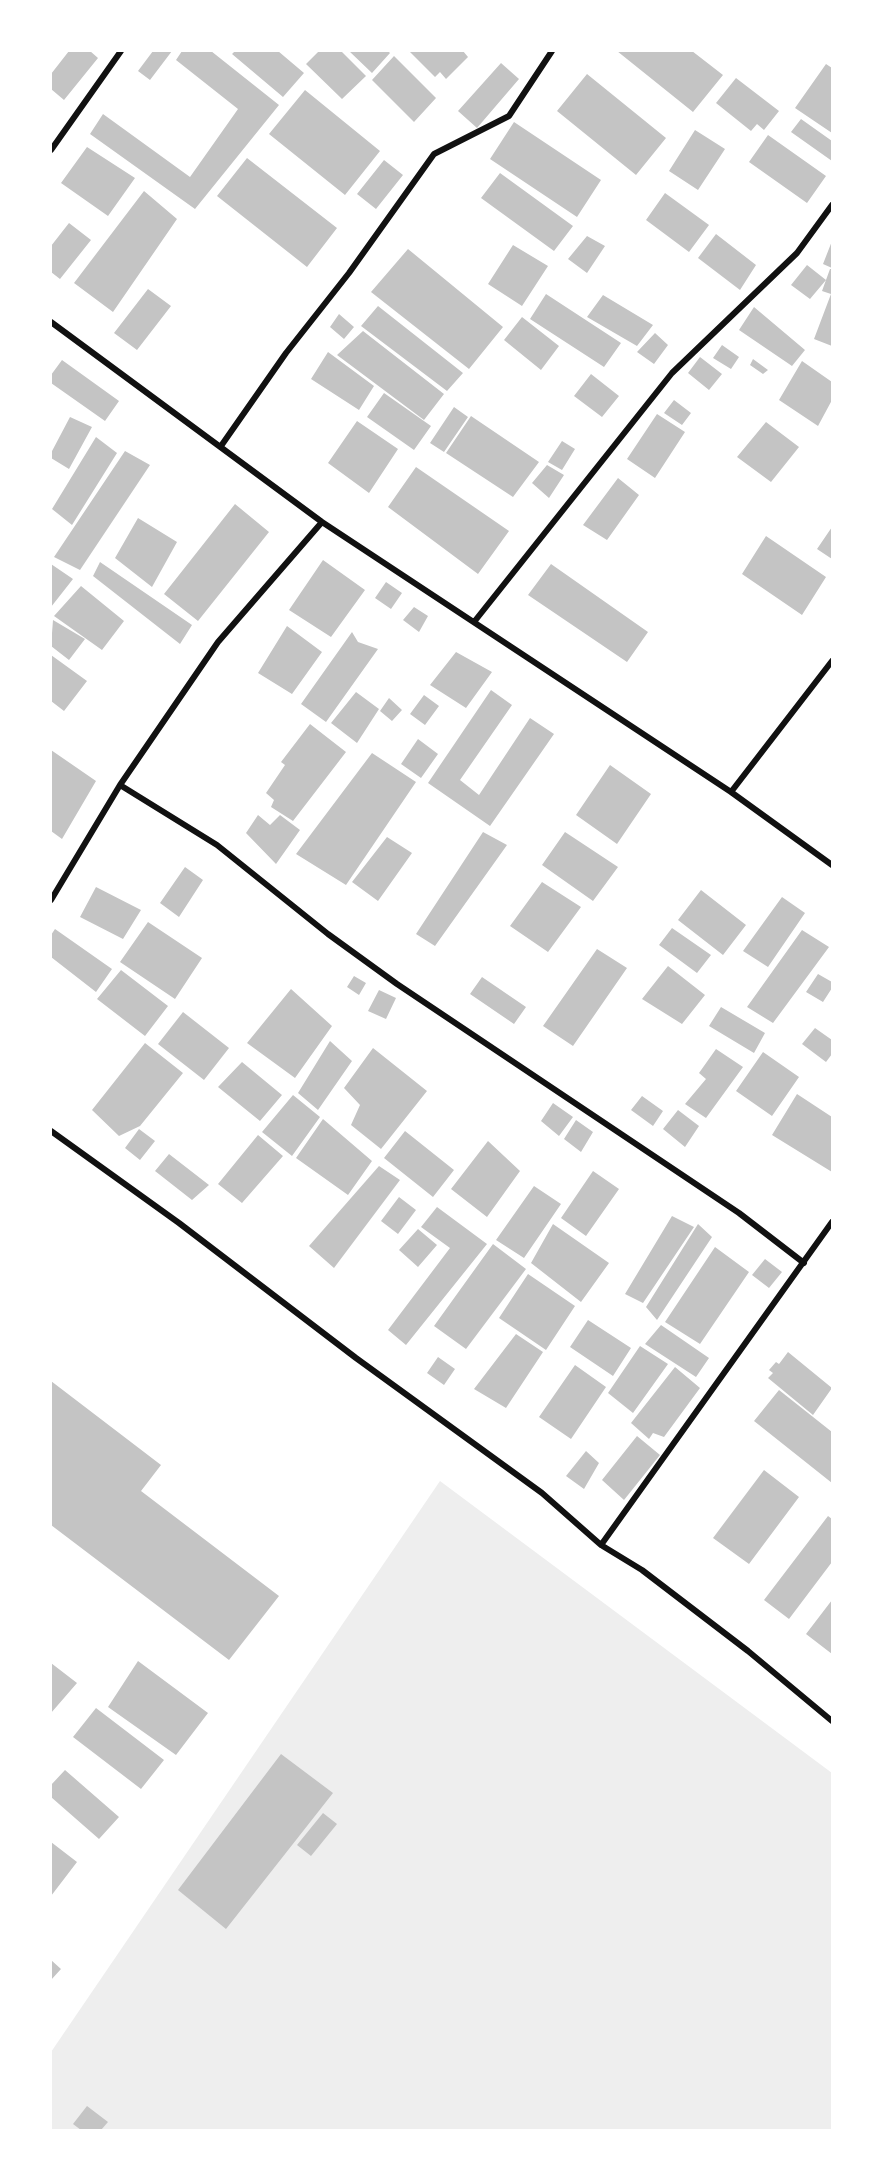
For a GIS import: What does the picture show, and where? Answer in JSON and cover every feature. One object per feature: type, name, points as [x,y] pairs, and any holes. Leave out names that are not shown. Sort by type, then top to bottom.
[{"type":"street","points":[[51,150],[121,51]]},
{"type":"street","points":[[221,446],[286,352],[349,273],[434,154],[509,116],[552,51]]},
{"type":"street","points":[[474,622],[672,373],[797,253],[832,205]]},
{"type":"street","points":[[51,322],[322,522],[731,792],[832,865]]},
{"type":"street","points":[[51,900],[120,784],[218,642],[322,522]]},
{"type":"street","points":[[731,792],[832,661]]},
{"type":"street","points":[[120,784],[218,845],[328,934],[397,984],[739,1213],[804,1263]]},
{"type":"street","points":[[51,1131],[179,1223],[356,1358],[542,1493],[601,1545],[642,1570],[748,1651],[832,1721]]},
{"type":"street","points":[[601,1545],[832,1222]]},
{"type":"shaded area","points":[[440,1481],[832,1773],[832,2130],[51,2130],[51,2052]]},
{"type":"building","points":[[69,51],[90,51],[98,58],[64,100],[51,89],[51,74]]},
{"type":"building","points":[[153,51],[172,51],[150,80],[138,71]]},
{"type":"building","points":[[182,51],[211,51],[279,105],[195,209],[90,134],[103,114],[190,177],[238,109],[176,60]]},
{"type":"building","points":[[235,51],[278,51],[304,73],[283,97],[232,54]]},
{"type":"building","points":[[319,51],[341,51],[366,76],[342,99],[306,64]]},
{"type":"building","points":[[349,51],[388,51],[390,53],[372,73]]},
{"type":"building","points":[[409,51],[463,51],[468,57],[446,79],[440,72],[435,77]]},
{"type":"building","points":[[617,51],[692,51],[723,75],[693,112]]},
{"type":"building","points":[[394,56],[436,98],[414,122],[372,80]]},
{"type":"building","points":[[501,63],[519,79],[477,128],[458,111]]},
{"type":"building","points":[[826,64],[832,68],[832,133],[795,108]]},
{"type":"building","points":[[587,74],[666,138],[636,175],[557,111]]},
{"type":"building","points":[[736,78],[779,111],[764,130],[757,124],[751,131],[716,103]]},
{"type":"building","points":[[305,90],[380,151],[345,195],[269,134]]},
{"type":"building","points":[[801,119],[832,141],[832,161],[791,132]]},
{"type":"building","points":[[514,122],[601,180],[577,217],[490,159]]},
{"type":"building","points":[[695,130],[725,149],[698,190],[669,171]]},
{"type":"building","points":[[768,135],[826,176],[807,203],[749,162]]},
{"type":"building","points":[[87,147],[135,178],[108,216],[61,183]]},
{"type":"building","points":[[247,158],[337,228],[307,267],[217,196]]},
{"type":"building","points":[[384,160],[403,175],[376,209],[357,194]]},
{"type":"building","points":[[500,173],[573,226],[554,251],[481,198]]},
{"type":"building","points":[[144,191],[177,219],[113,312],[74,283]]},
{"type":"building","points":[[665,193],[709,225],[689,252],[646,220]]},
{"type":"building","points":[[69,223],[91,240],[60,279],[51,272],[51,246]]},
{"type":"building","points":[[716,234],[756,265],[740,290],[698,258]]},
{"type":"building","points":[[587,236],[605,246],[587,273],[568,259]]},
{"type":"building","points":[[832,241],[832,268],[823,264]]},
{"type":"building","points":[[513,245],[548,266],[522,306],[488,284]]},
{"type":"building","points":[[408,249],[503,327],[469,369],[371,292]]},
{"type":"building","points":[[807,265],[826,280],[810,299],[791,285]]},
{"type":"building","points":[[830,269],[832,269],[832,346],[814,339],[831,294],[822,291]]},
{"type":"building","points":[[148,289],[171,306],[137,350],[114,333]]},
{"type":"building","points":[[546,294],[621,343],[604,367],[530,319]]},
{"type":"building","points":[[603,295],[653,325],[637,346],[587,317]]},
{"type":"building","points":[[378,306],[463,373],[447,391],[361,326]]},
{"type":"building","points":[[754,307],[805,350],[792,366],[739,330]]},
{"type":"building","points":[[339,314],[354,327],[344,339],[330,327]]},
{"type":"building","points":[[522,317],[559,346],[541,370],[504,340]]},
{"type":"building","points":[[363,331],[444,394],[424,420],[337,355]]},
{"type":"building","points":[[655,333],[668,345],[654,364],[637,352]]},
{"type":"building","points":[[722,345],[739,357],[731,369],[713,358]]},
{"type":"building","points":[[328,352],[374,386],[359,410],[311,379]]},
{"type":"building","points":[[700,357],[722,374],[709,390],[688,373]]},
{"type":"building","points":[[753,359],[768,370],[763,374],[750,365]]},
{"type":"building","points":[[62,360],[119,401],[105,421],[51,383],[51,375]]},
{"type":"building","points":[[802,361],[832,382],[832,400],[818,426],[779,400]]},
{"type":"building","points":[[591,374],[619,396],[602,417],[574,396]]},
{"type":"building","points":[[384,393],[431,426],[414,450],[367,417]]},
{"type":"building","points":[[674,400],[691,413],[682,425],[664,413]]},
{"type":"building","points":[[454,407],[468,417],[444,452],[430,443]]},
{"type":"building","points":[[657,414],[685,432],[655,478],[627,459]]},
{"type":"building","points":[[471,416],[539,462],[513,497],[446,453]]},
{"type":"building","points":[[70,417],[92,427],[69,469],[51,458],[51,453]]},
{"type":"building","points":[[357,421],[398,449],[369,493],[328,463]]},
{"type":"building","points":[[766,422],[799,447],[771,482],[737,457]]},
{"type":"building","points":[[96,437],[117,453],[72,525],[52,509]]},
{"type":"building","points":[[562,441],[575,449],[562,470],[548,462]]},
{"type":"building","points":[[125,451],[150,465],[80,570],[54,557]]},
{"type":"building","points":[[547,465],[564,475],[549,498],[532,483]]},
{"type":"building","points":[[416,467],[509,531],[478,574],[388,507]]},
{"type":"building","points":[[618,478],[639,495],[607,540],[583,525]]},
{"type":"building","points":[[235,504],[269,532],[198,621],[164,594]]},
{"type":"building","points":[[138,518],[177,542],[152,587],[115,558]]},
{"type":"building","points":[[832,527],[832,559],[817,549]]},
{"type":"building","points":[[766,536],[826,577],[802,615],[742,574]]},
{"type":"building","points":[[323,560],[365,590],[331,637],[289,610]]},
{"type":"building","points":[[100,562],[192,625],[180,644],[93,576]]},
{"type":"building","points":[[51,564],[73,579],[51,607]]},
{"type":"building","points":[[551,564],[648,632],[627,662],[528,595]]},
{"type":"building","points":[[386,582],[402,593],[391,609],[375,598]]},
{"type":"building","points":[[81,586],[124,621],[102,650],[54,616]]},
{"type":"building","points":[[414,607],[428,616],[419,632],[403,620]]},
{"type":"building","points":[[53,620],[85,639],[69,660],[51,646]]},
{"type":"building","points":[[287,626],[322,652],[292,694],[258,673]]},
{"type":"building","points":[[352,632],[358,642],[378,649],[326,722],[301,704]]},
{"type":"building","points":[[456,652],[492,672],[466,708],[430,685]]},
{"type":"building","points":[[51,655],[87,681],[64,711],[51,701]]},
{"type":"building","points":[[491,690],[512,705],[460,780],[479,795],[530,718],[554,734],[490,826],[428,783]]},
{"type":"building","points":[[356,692],[379,709],[357,743],[331,723]]},
{"type":"building","points":[[424,695],[439,706],[425,725],[410,714]]},
{"type":"building","points":[[389,698],[402,710],[392,721],[380,711]]},
{"type":"building","points":[[310,724],[346,752],[293,821],[271,807],[274,800],[266,793],[285,765],[281,762]]},
{"type":"building","points":[[418,739],[438,754],[421,778],[401,764]]},
{"type":"building","points":[[51,750],[96,781],[62,839],[51,831]]},
{"type":"building","points":[[372,753],[416,782],[346,885],[296,854]]},
{"type":"building","points":[[610,765],[651,794],[617,844],[576,815]]},
{"type":"building","points":[[258,815],[270,825],[280,815],[300,830],[276,864],[246,833]]},
{"type":"building","points":[[483,832],[507,845],[435,946],[416,934]]},
{"type":"building","points":[[565,832],[618,867],[593,901],[542,865]]},
{"type":"building","points":[[387,837],[412,853],[378,901],[352,882]]},
{"type":"building","points":[[185,867],[203,880],[179,917],[160,903]]},
{"type":"building","points":[[542,882],[581,907],[548,952],[510,926]]},
{"type":"building","points":[[96,887],[141,910],[123,939],[80,917]]},
{"type":"building","points":[[701,890],[746,925],[723,955],[678,920]]},
{"type":"building","points":[[782,897],[805,913],[768,967],[743,951]]},
{"type":"building","points":[[148,922],[202,958],[175,999],[120,962]]},
{"type":"building","points":[[672,928],[711,955],[697,973],[659,945]]},
{"type":"building","points":[[55,929],[112,969],[96,992],[51,957],[51,935]]},
{"type":"building","points":[[802,930],[829,947],[773,1023],[747,1007]]},
{"type":"building","points":[[597,949],[627,968],[573,1046],[543,1026]]},
{"type":"building","points":[[668,966],[705,995],[682,1024],[642,999]]},
{"type":"building","points":[[121,970],[168,1006],[145,1036],[97,999]]},
{"type":"building","points":[[818,974],[832,982],[832,988],[823,1002],[806,992]]},
{"type":"building","points":[[354,976],[366,983],[359,995],[347,987]]},
{"type":"building","points":[[482,977],[526,1007],[514,1024],[470,994]]},
{"type":"building","points":[[291,989],[332,1026],[295,1078],[247,1043]]},
{"type":"building","points":[[379,990],[396,998],[386,1019],[368,1011]]},
{"type":"building","points":[[721,1007],[765,1033],[754,1053],[709,1026]]},
{"type":"building","points":[[183,1012],[229,1048],[204,1080],[158,1044]]},
{"type":"building","points":[[815,1028],[832,1040],[832,1054],[826,1062],[802,1044]]},
{"type":"building","points":[[330,1041],[352,1061],[318,1110],[298,1093]]},
{"type":"building","points":[[145,1043],[183,1073],[140,1126],[119,1136],[92,1110]]},
{"type":"building","points":[[373,1048],[427,1091],[381,1149],[351,1125],[360,1105],[344,1088]]},
{"type":"building","points":[[716,1049],[743,1067],[706,1118],[685,1104],[706,1079],[699,1073]]},
{"type":"building","points":[[763,1052],[799,1077],[772,1116],[736,1091]]},
{"type":"building","points":[[242,1062],[282,1095],[260,1121],[218,1087]]},
{"type":"building","points":[[797,1094],[832,1117],[832,1172],[772,1135]]},
{"type":"building","points":[[293,1095],[320,1117],[292,1156],[262,1132]]},
{"type":"building","points":[[642,1096],[663,1111],[653,1126],[631,1110]]},
{"type":"building","points":[[553,1103],[573,1117],[559,1136],[541,1121]]},
{"type":"building","points":[[678,1110],[699,1126],[685,1147],[663,1129]]},
{"type":"building","points":[[323,1119],[372,1161],[348,1195],[296,1158]]},
{"type":"building","points":[[576,1120],[593,1132],[581,1152],[564,1139]]},
{"type":"building","points":[[139,1129],[155,1141],[140,1160],[125,1148]]},
{"type":"building","points":[[405,1131],[454,1170],[433,1197],[384,1158]]},
{"type":"building","points":[[258,1135],[283,1156],[242,1203],[218,1184]]},
{"type":"building","points":[[488,1141],[520,1171],[487,1217],[451,1189]]},
{"type":"building","points":[[169,1154],[209,1185],[192,1200],[155,1171]]},
{"type":"building","points":[[379,1166],[400,1180],[334,1268],[309,1246]]},
{"type":"building","points":[[593,1171],[619,1189],[586,1236],[561,1218]]},
{"type":"building","points":[[534,1186],[561,1204],[524,1258],[496,1240]]},
{"type":"building","points":[[399,1197],[416,1210],[398,1234],[381,1221]]},
{"type":"building","points":[[437,1207],[487,1244],[406,1345],[388,1330],[450,1248],[421,1227]]},
{"type":"building","points":[[672,1216],[694,1227],[643,1303],[625,1294]]},
{"type":"building","points":[[553,1224],[609,1263],[581,1302],[531,1263]]},
{"type":"building","points":[[698,1224],[712,1237],[657,1320],[646,1307]]},
{"type":"building","points":[[418,1229],[437,1245],[418,1267],[399,1250]]},
{"type":"building","points":[[493,1244],[526,1269],[466,1349],[434,1326]]},
{"type":"building","points":[[715,1247],[749,1272],[700,1344],[665,1322]]},
{"type":"building","points":[[765,1259],[782,1272],[769,1288],[752,1275]]},
{"type":"building","points":[[528,1274],[575,1306],[546,1350],[499,1318]]},
{"type":"building","points":[[588,1320],[631,1348],[613,1376],[570,1347]]},
{"type":"building","points":[[661,1325],[709,1358],[696,1377],[645,1344]]},
{"type":"building","points":[[516,1334],[543,1352],[506,1408],[474,1389]]},
{"type":"building","points":[[640,1346],[668,1364],[633,1413],[608,1393]]},
{"type":"building","points":[[788,1352],[832,1388],[813,1415],[768,1378],[773,1373],[769,1370],[776,1362],[779,1364]]},
{"type":"building","points":[[438,1357],[455,1369],[444,1385],[427,1373]]},
{"type":"building","points":[[575,1365],[606,1387],[571,1439],[539,1417]]},
{"type":"building","points":[[675,1367],[700,1388],[664,1437],[653,1433],[649,1439],[631,1423]]},
{"type":"building","points":[[51,1381],[161,1465],[141,1491],[279,1596],[229,1660],[51,1525]]},
{"type":"building","points":[[779,1390],[832,1432],[832,1483],[754,1421]]},
{"type":"building","points":[[637,1436],[660,1455],[624,1500],[602,1480]]},
{"type":"building","points":[[586,1451],[599,1463],[584,1489],[566,1476]]},
{"type":"building","points":[[764,1470],[799,1497],[749,1564],[713,1538]]},
{"type":"building","points":[[828,1516],[832,1519],[832,1562],[789,1619],[764,1600]]},
{"type":"building","points":[[832,1600],[832,1654],[806,1634]]},
{"type":"building","points":[[138,1661],[208,1713],[176,1755],[108,1707]]},
{"type":"building","points":[[51,1663],[77,1683],[51,1713]]},
{"type":"building","points":[[96,1708],[164,1760],[141,1789],[73,1737]]},
{"type":"building","points":[[281,1754],[333,1793],[226,1929],[178,1890]]},
{"type":"building","points":[[65,1770],[119,1817],[99,1839],[51,1797],[51,1785]]},
{"type":"building","points":[[323,1813],[337,1824],[311,1856],[297,1845]]},
{"type":"building","points":[[51,1842],[77,1862],[51,1896]]},
{"type":"building","points":[[51,1960],[61,1969],[51,1980]]},
{"type":"building","points":[[87,2106],[108,2122],[101,2130],[81,2130],[73,2124]]}]
